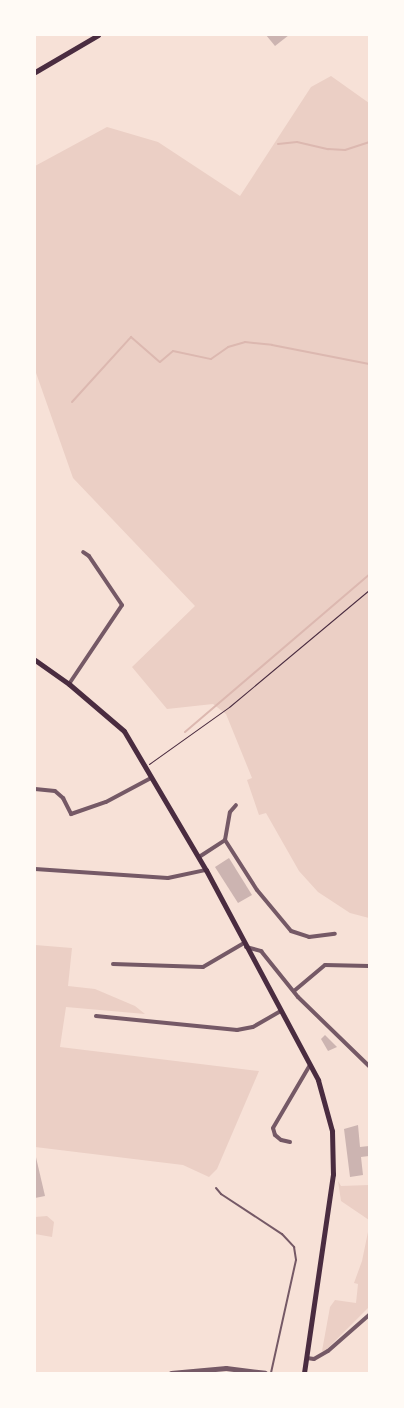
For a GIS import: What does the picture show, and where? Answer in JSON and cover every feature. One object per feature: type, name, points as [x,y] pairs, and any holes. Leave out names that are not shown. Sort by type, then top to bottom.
[{"type":"main road","points":[[35,72],[98,35]]},
{"type":"main road","points":[[35,660],[69,684],[124,731],[199,857],[318,1080],[332,1131],[333,1174],[304,1373]]},
{"type":"street","points":[[69,684],[122,605],[89,556],[83,552]]},
{"type":"street","points":[[35,789],[55,791],[63,798],[71,814],[106,802],[151,778]]},
{"type":"street","points":[[236,805],[230,812],[225,840],[257,890],[291,931],[309,937],[335,934]]},
{"type":"street","points":[[199,857],[225,840]]},
{"type":"street","points":[[35,870],[168,878],[206,870]]},
{"type":"street","points":[[113,964],[203,967],[245,945],[261,951],[294,991],[369,1066]]},
{"type":"street","points":[[294,991],[325,965],[369,966]]},
{"type":"street","points":[[96,1016],[237,1030],[253,1027],[281,1011]]},
{"type":"street","points":[[290,1142],[281,1140],[275,1135],[273,1128],[310,1065]]},
{"type":"street","points":[[307,1358],[314,1359],[328,1351],[369,1315]]},
{"type":"street","points":[[172,1373],[226,1368],[242,1372],[266,1373]]},
{"type":"lane","points":[[216,1188],[221,1194],[282,1234],[294,1247],[296,1260],[271,1373]]},
{"type":"path","points":[[144,767],[229,708],[369,590]]},
{"type":"shaded area","points":[[331,76],[369,103],[369,918],[350,913],[318,892],[299,871],[266,813],[259,815],[247,780],[252,778],[226,714],[213,704],[167,709],[132,667],[195,606],[73,478],[35,370],[35,166],[107,127],[158,142],[240,196],[311,87]]},
{"type":"shaded area","points":[[35,945],[72,948],[68,986],[95,989],[135,1006],[145,1014],[66,1007],[60,1047],[259,1071],[217,1169],[209,1177],[183,1165],[35,1147]]},
{"type":"shaded area","points":[[338,1181],[341,1186],[369,1185],[369,1220],[341,1201]]},
{"type":"shaded area","points":[[47,1216],[54,1222],[52,1237],[35,1234],[35,1217]]},
{"type":"shaded area","points":[[369,1227],[369,1307],[325,1351],[322,1351],[330,1307],[335,1300],[356,1303],[358,1284],[354,1283],[362,1261]]},
{"type":"building","points":[[266,35],[289,35],[275,46]]},
{"type":"building","points":[[229,858],[252,895],[238,903],[215,867]]},
{"type":"building","points":[[325,1035],[337,1047],[328,1051],[321,1039]]},
{"type":"building","points":[[358,1125],[360,1147],[369,1146],[369,1156],[361,1157],[363,1175],[350,1177],[344,1129]]},
{"type":"building","points":[[35,1153],[45,1196],[35,1198]]},
{"type":"waterway","points":[[278,144],[297,142],[328,149],[345,150],[369,142]]},
{"type":"waterway","points":[[72,402],[131,337],[160,362],[173,351],[211,359],[228,347],[245,342],[272,345],[369,364]]},
{"type":"waterway","points":[[185,732],[369,575]]}]
